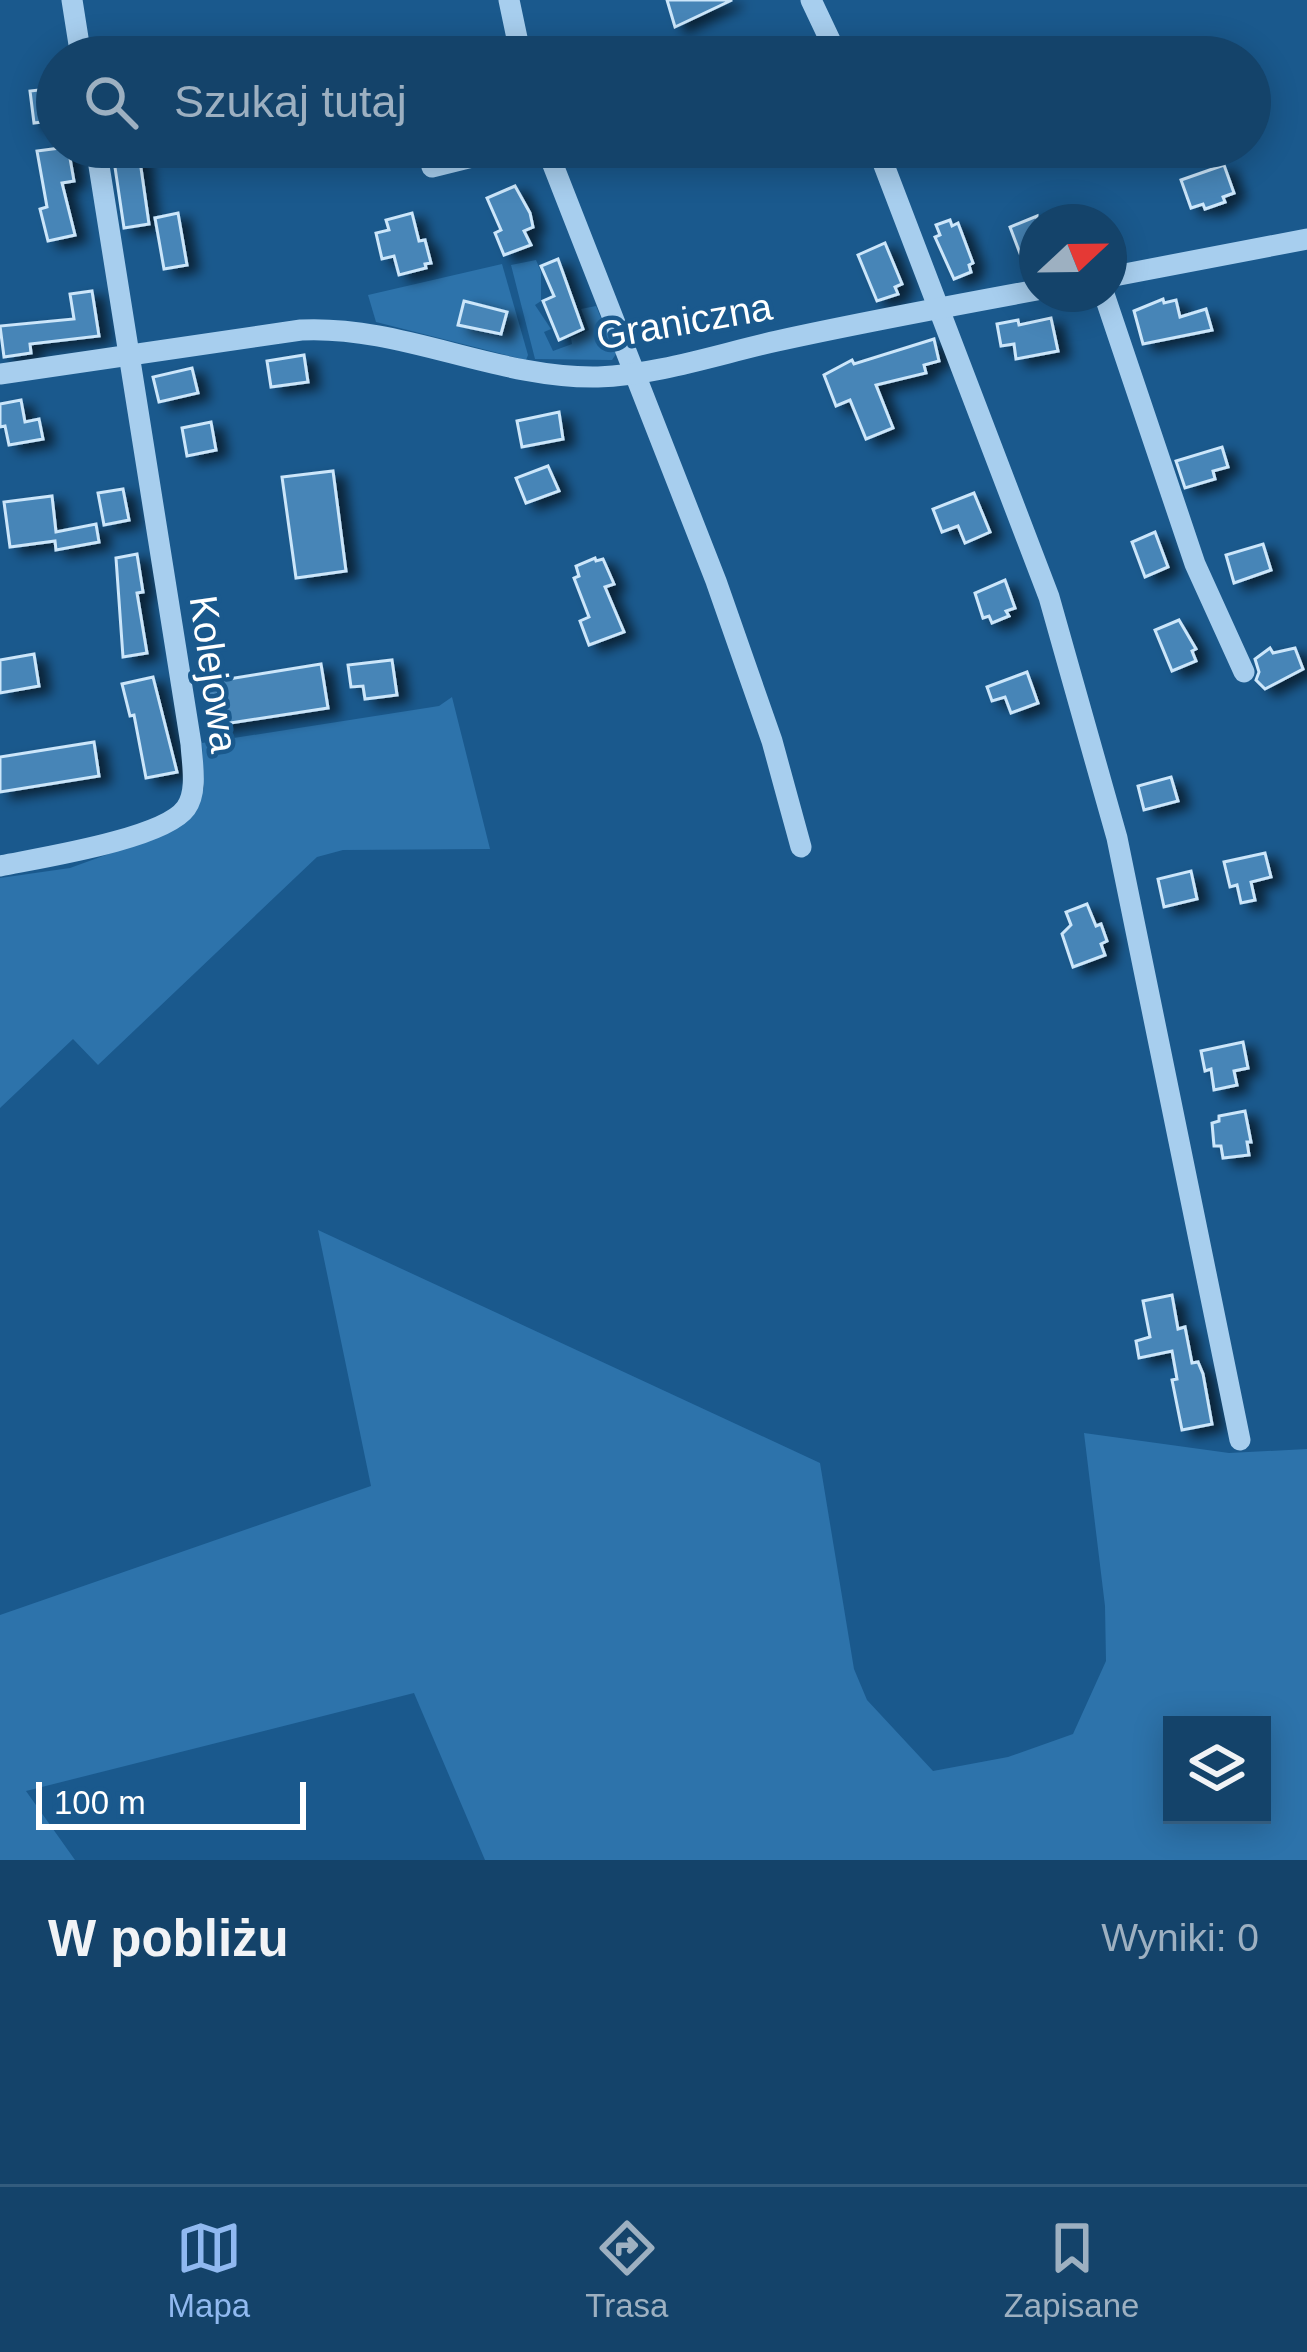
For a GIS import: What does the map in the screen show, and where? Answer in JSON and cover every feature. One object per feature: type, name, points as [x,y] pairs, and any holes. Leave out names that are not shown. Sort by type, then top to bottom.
[{"type":"street","points":[[72,0],[78,36]]},
{"type":"street","points":[[509,0],[517,36]]},
{"type":"street","points":[[811,0],[828,36]]},
{"type":"street","name":"Kolejowa","points":[[0,866],[103,844],[170,822],[186,808],[193,789],[191,744],[98,168]]},
{"type":"street","points":[[554,168],[743,657],[801,847]]},
{"type":"street","points":[[885,168],[1049,597],[1118,838],[1240,1440]]},
{"type":"street","points":[[1127,274],[1307,239]]},
{"type":"street","name":"Graniczna","points":[[128,355],[344,328],[531,370],[596,377],[1019,293]]},
{"type":"street","points":[[1110,312],[1195,564],[1244,672]]},
{"type":"street","points":[[0,374],[128,355]]},
{"type":"shaded area","points":[[536,260],[541,301],[535,305],[551,329],[544,332],[553,351],[589,330],[581,309],[596,306],[616,354],[612,360],[535,359],[511,265]]},
{"type":"shaded area","points":[[502,264],[526,360],[376,322],[368,295]]},
{"type":"shaded area","points":[[452,697],[490,849],[343,850],[317,857],[98,1065],[73,1039],[0,1108],[0,878],[70,868],[147,840],[199,799],[204,788],[202,743],[439,706]]},
{"type":"shaded area","points":[[318,1230],[820,1463],[854,1669],[867,1700],[933,1771],[1008,1757],[1073,1734],[1106,1661],[1105,1606],[1084,1433],[1229,1453],[1307,1449],[1307,1860],[485,1860],[414,1693],[26,1791],[75,1860],[0,1860],[0,1615],[371,1486]]},
{"type":"building","points":[[667,0],[732,0],[675,27]]},
{"type":"building","points":[[36,90],[36,123],[34,123],[30,91]]},
{"type":"building","points":[[40,168],[72,168],[74,181],[62,183],[75,235],[48,241],[40,209],[47,207]]},
{"type":"building","points":[[115,168],[141,168],[149,224],[124,228]]},
{"type":"building","points":[[1225,168],[1234,193],[1205,209],[1203,204],[1191,208],[1181,180]]},
{"type":"building","points":[[515,186],[530,213],[533,227],[524,231],[531,245],[504,255],[495,233],[501,230],[487,198]]},
{"type":"building","points":[[178,213],[187,265],[164,269],[155,218]]},
{"type":"building","points":[[412,213],[431,263],[399,275],[394,256],[382,259],[376,233],[389,230],[386,220]]},
{"type":"building","points":[[950,220],[952,226],[958,223],[973,263],[971,272],[954,279],[935,237],[940,235],[936,225]]},
{"type":"building","points":[[1019,223],[1019,251],[1010,227]]},
{"type":"building","points":[[885,243],[902,284],[895,287],[898,294],[877,301],[858,255]]},
{"type":"building","points":[[558,259],[583,329],[559,340],[543,301],[554,296],[541,266]]},
{"type":"building","points":[[92,291],[99,336],[30,344],[31,353],[4,357],[0,326],[74,319],[70,294]]},
{"type":"building","points":[[1163,299],[1164,303],[1176,300],[1180,317],[1206,309],[1212,330],[1143,344],[1134,311]]},
{"type":"building","points":[[464,301],[507,312],[501,334],[458,325]]},
{"type":"building","points":[[1051,318],[1058,351],[1016,359],[1014,344],[1001,346],[997,324]]},
{"type":"building","points":[[934,339],[939,361],[924,365],[926,373],[876,385],[893,428],[866,439],[850,400],[836,406],[824,375],[852,360],[854,364]]},
{"type":"building","points":[[304,355],[308,382],[271,387],[267,361]]},
{"type":"building","points":[[192,368],[198,393],[159,402],[153,377]]},
{"type":"building","points":[[21,400],[25,422],[39,419],[43,439],[9,445],[5,426],[0,427],[0,404]]},
{"type":"building","points":[[559,412],[563,439],[522,447],[517,421]]},
{"type":"building","points":[[211,422],[216,450],[187,456],[182,428]]},
{"type":"building","points":[[1222,447],[1228,467],[1213,471],[1215,479],[1185,488],[1176,461]]},
{"type":"building","points":[[548,466],[559,491],[526,503],[516,478]]},
{"type":"building","points":[[333,471],[346,571],[296,578],[282,477]]},
{"type":"building","points":[[123,489],[129,520],[104,525],[98,493]]},
{"type":"building","points":[[974,493],[990,532],[965,543],[958,526],[942,532],[933,509]]},
{"type":"building","points":[[52,496],[56,532],[96,524],[99,542],[56,550],[55,541],[10,547],[4,502]]},
{"type":"building","points":[[1155,532],[1168,567],[1145,577],[1132,542]]},
{"type":"building","points":[[1263,544],[1271,570],[1234,583],[1226,555]]},
{"type":"building","points":[[137,554],[143,592],[137,593],[147,653],[123,657],[116,558]]},
{"type":"building","points":[[603,559],[614,584],[605,587],[624,632],[589,645],[580,621],[589,617],[574,578],[579,576],[576,566]]},
{"type":"building","points":[[1005,580],[1015,608],[992,623],[989,616],[983,618],[975,593]]},
{"type":"building","points":[[1179,620],[1196,649],[1192,651],[1196,661],[1172,671],[1155,630]]},
{"type":"building","points":[[1270,648],[1273,653],[1295,648],[1303,669],[1265,689],[1256,680],[1255,659]]},
{"type":"building","points":[[34,654],[39,686],[0,693],[0,660]]},
{"type":"building","points":[[392,660],[397,695],[365,699],[363,686],[351,687],[348,665]]},
{"type":"building","points":[[321,664],[328,708],[211,726],[204,683]]},
{"type":"building","points":[[1027,672],[1038,703],[1011,713],[1005,697],[992,701],[987,687]]},
{"type":"building","points":[[153,677],[177,772],[146,778],[134,715],[130,716],[122,684]]},
{"type":"building","points":[[94,742],[99,776],[0,792],[0,757]]},
{"type":"building","points":[[1171,777],[1178,801],[1144,810],[1138,786]]},
{"type":"building","points":[[1265,853],[1271,877],[1251,882],[1255,900],[1241,903],[1237,885],[1230,887],[1224,862]]},
{"type":"building","points":[[1191,871],[1197,899],[1164,907],[1158,879]]},
{"type":"building","points":[[1087,904],[1107,941],[1101,944],[1105,955],[1073,967],[1062,934],[1071,925],[1066,912]]},
{"type":"building","points":[[1243,1042],[1248,1068],[1234,1071],[1237,1085],[1214,1090],[1211,1069],[1205,1071],[1201,1051]]},
{"type":"building","points":[[1245,1111],[1249,1155],[1223,1158],[1221,1146],[1214,1146],[1212,1123],[1219,1116]]},
{"type":"building","points":[[1172,1295],[1178,1329],[1185,1327],[1192,1363],[1198,1362],[1203,1374],[1212,1424],[1182,1430],[1172,1380],[1177,1379],[1172,1351],[1139,1358],[1136,1341],[1150,1337],[1143,1301]]}]
